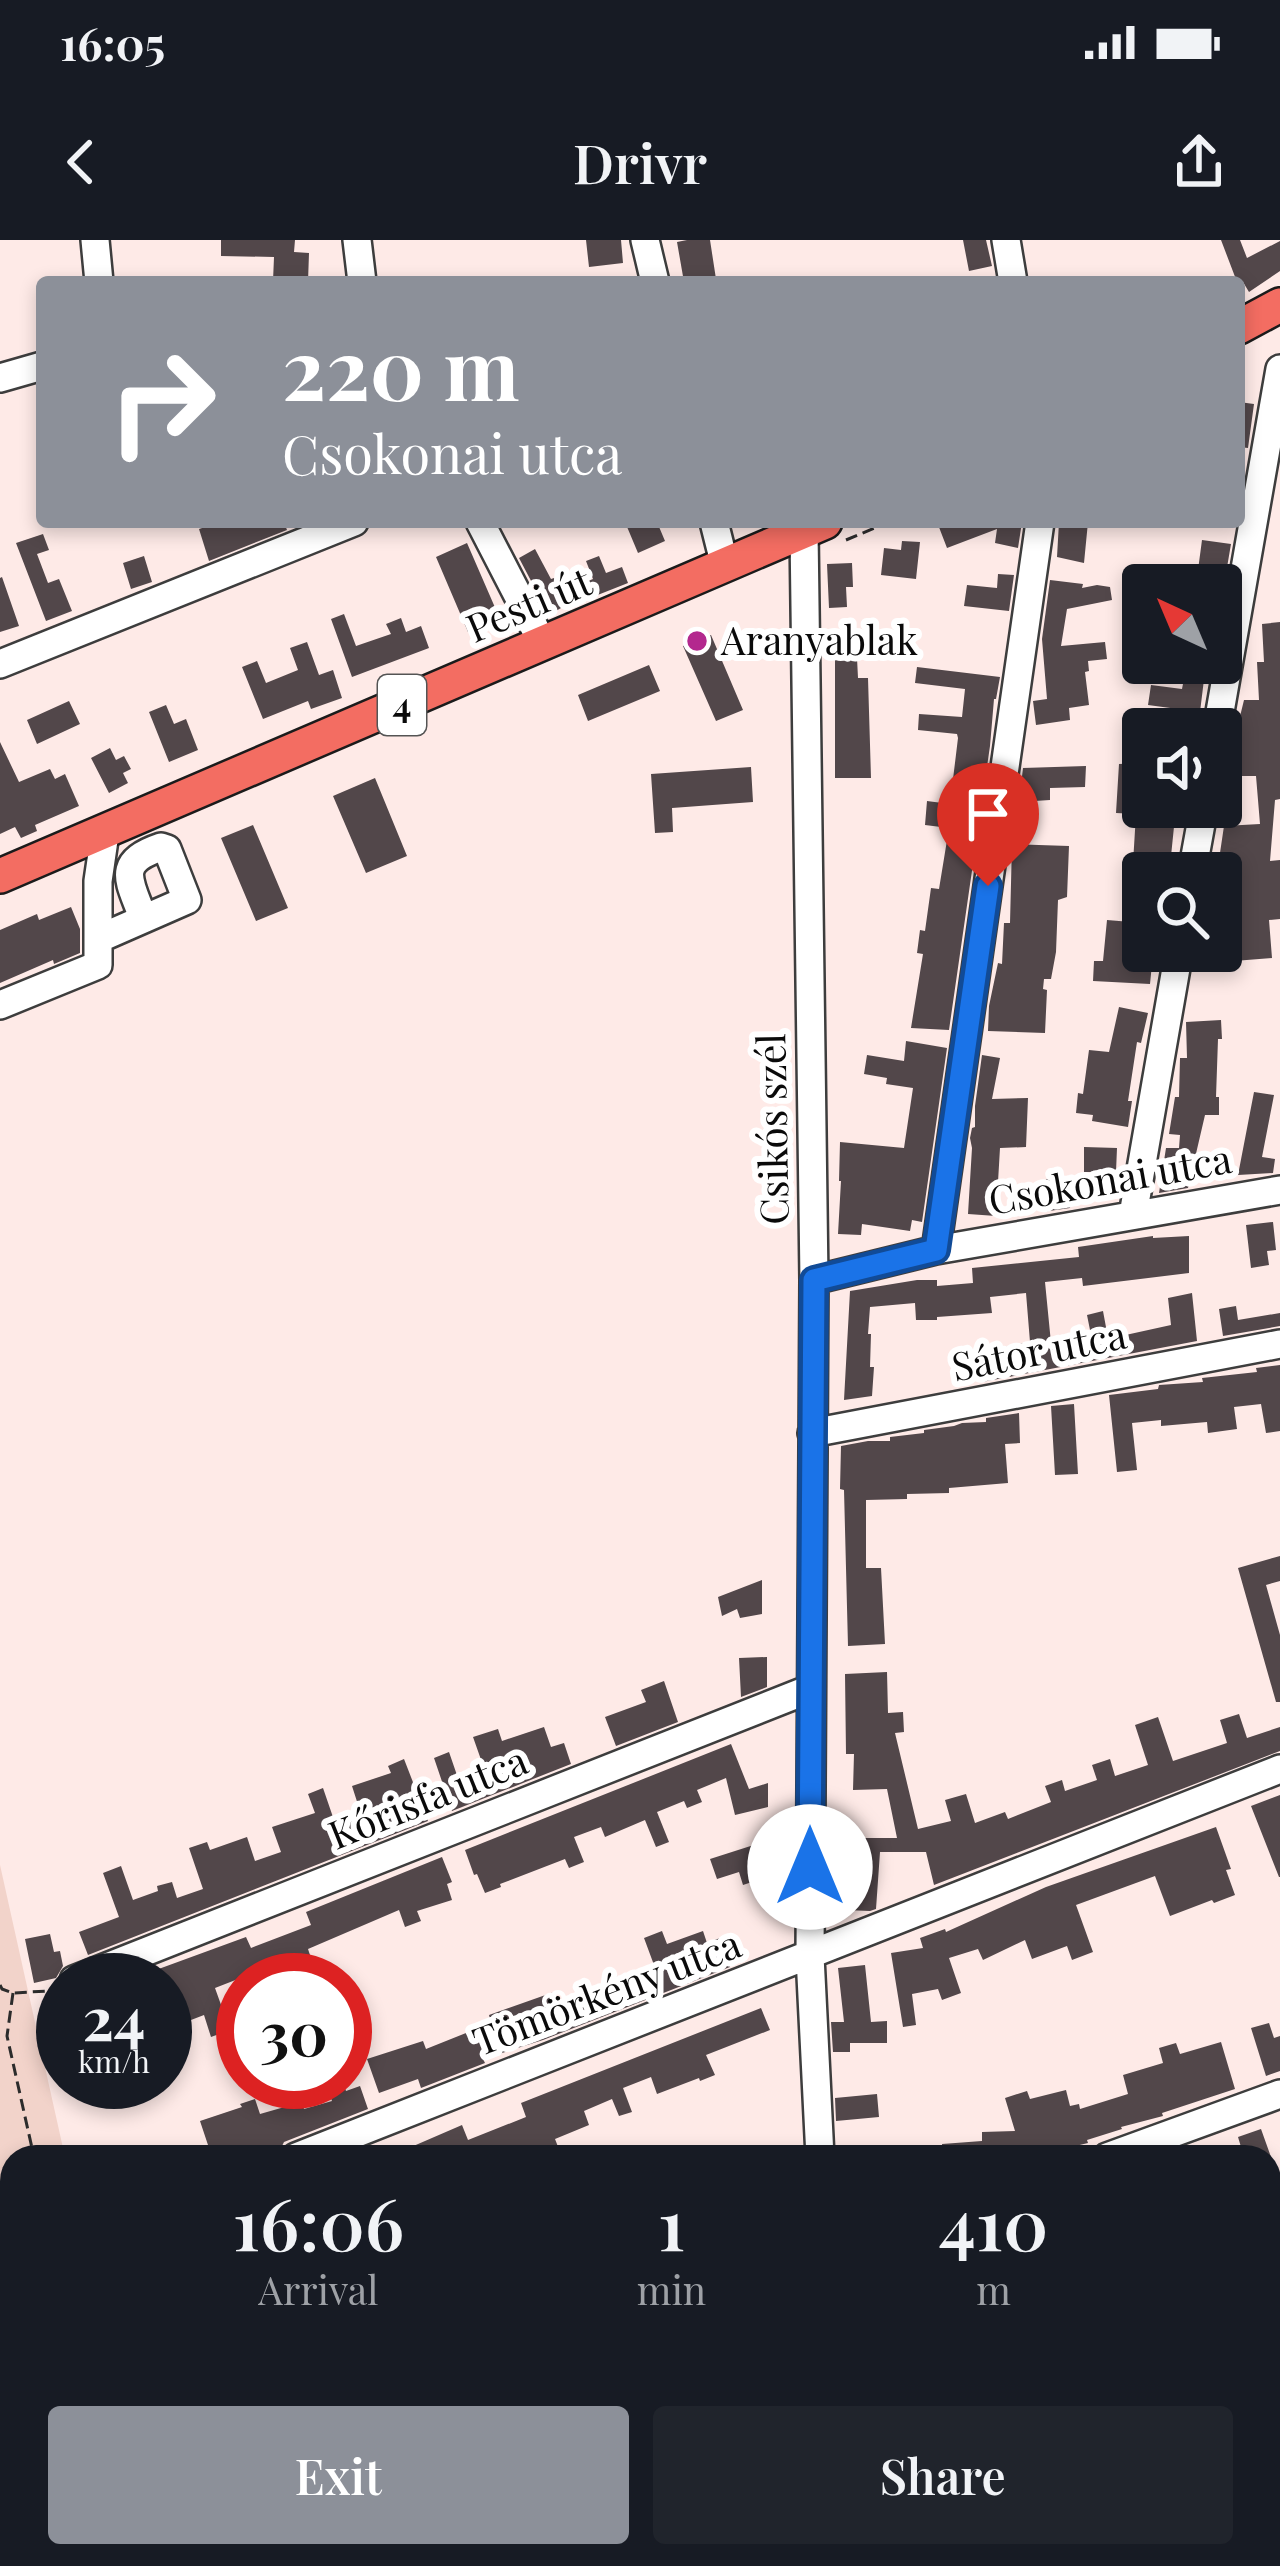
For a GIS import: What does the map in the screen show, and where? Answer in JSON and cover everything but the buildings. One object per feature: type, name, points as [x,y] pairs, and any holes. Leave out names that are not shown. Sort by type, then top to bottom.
[{"type":"main road","points":[[1245,324],[1280,305]]},
{"type":"main road","name":"Pesti út","points":[[0,876],[724,566],[825,531]]},
{"type":"street","points":[[95,240],[98,276]]},
{"type":"street","points":[[357,240],[361,276]]},
{"type":"street","points":[[645,240],[654,276]]},
{"type":"street","points":[[1006,240],[1012,276]]},
{"type":"street","points":[[0,378],[36,369]]},
{"type":"street","points":[[1221,708],[1280,369]]},
{"type":"street","points":[[0,664],[339,528]]},
{"type":"street","points":[[483,528],[543,644]]},
{"type":"street","points":[[715,528],[724,566]]},
{"type":"street","points":[[936,1250],[1039,528]]},
{"type":"street","name":"Csikós szél","points":[[819,2145],[809,1956],[825,531]]},
{"type":"street","points":[[0,1005],[98,965],[98,881],[105,833]]},
{"type":"street","points":[[98,938],[143,918]]},
{"type":"street","points":[[1133,1215],[1175,972]]},
{"type":"street","name":"Csokonai utca","points":[[814,1280],[936,1250],[1280,1190]]},
{"type":"street","name":"Sátor utca","points":[[812,1433],[1280,1344]]},
{"type":"street","name":"Kőrisfa utca","points":[[142,1953],[810,1689]]},
{"type":"street","name":"Tömörkény utca","points":[[327,2145],[1280,1769]]},
{"type":"street","points":[[1140,2145],[1280,2094]]},
{"type":"path","points":[[0,1985],[13,1993],[36,1990]]},
{"type":"path","points":[[13,1993],[7,2036],[31,2145]]},
{"type":"shaded area","points":[[0,1865],[36,2027],[36,2109],[54,2109],[62,2145],[0,2145]]},
{"type":"place","name":"Aranyablak","points":[[697,641]]},
{"type":"route","points":[[810,1867],[814,1280],[936,1250],[988,886]]}]
